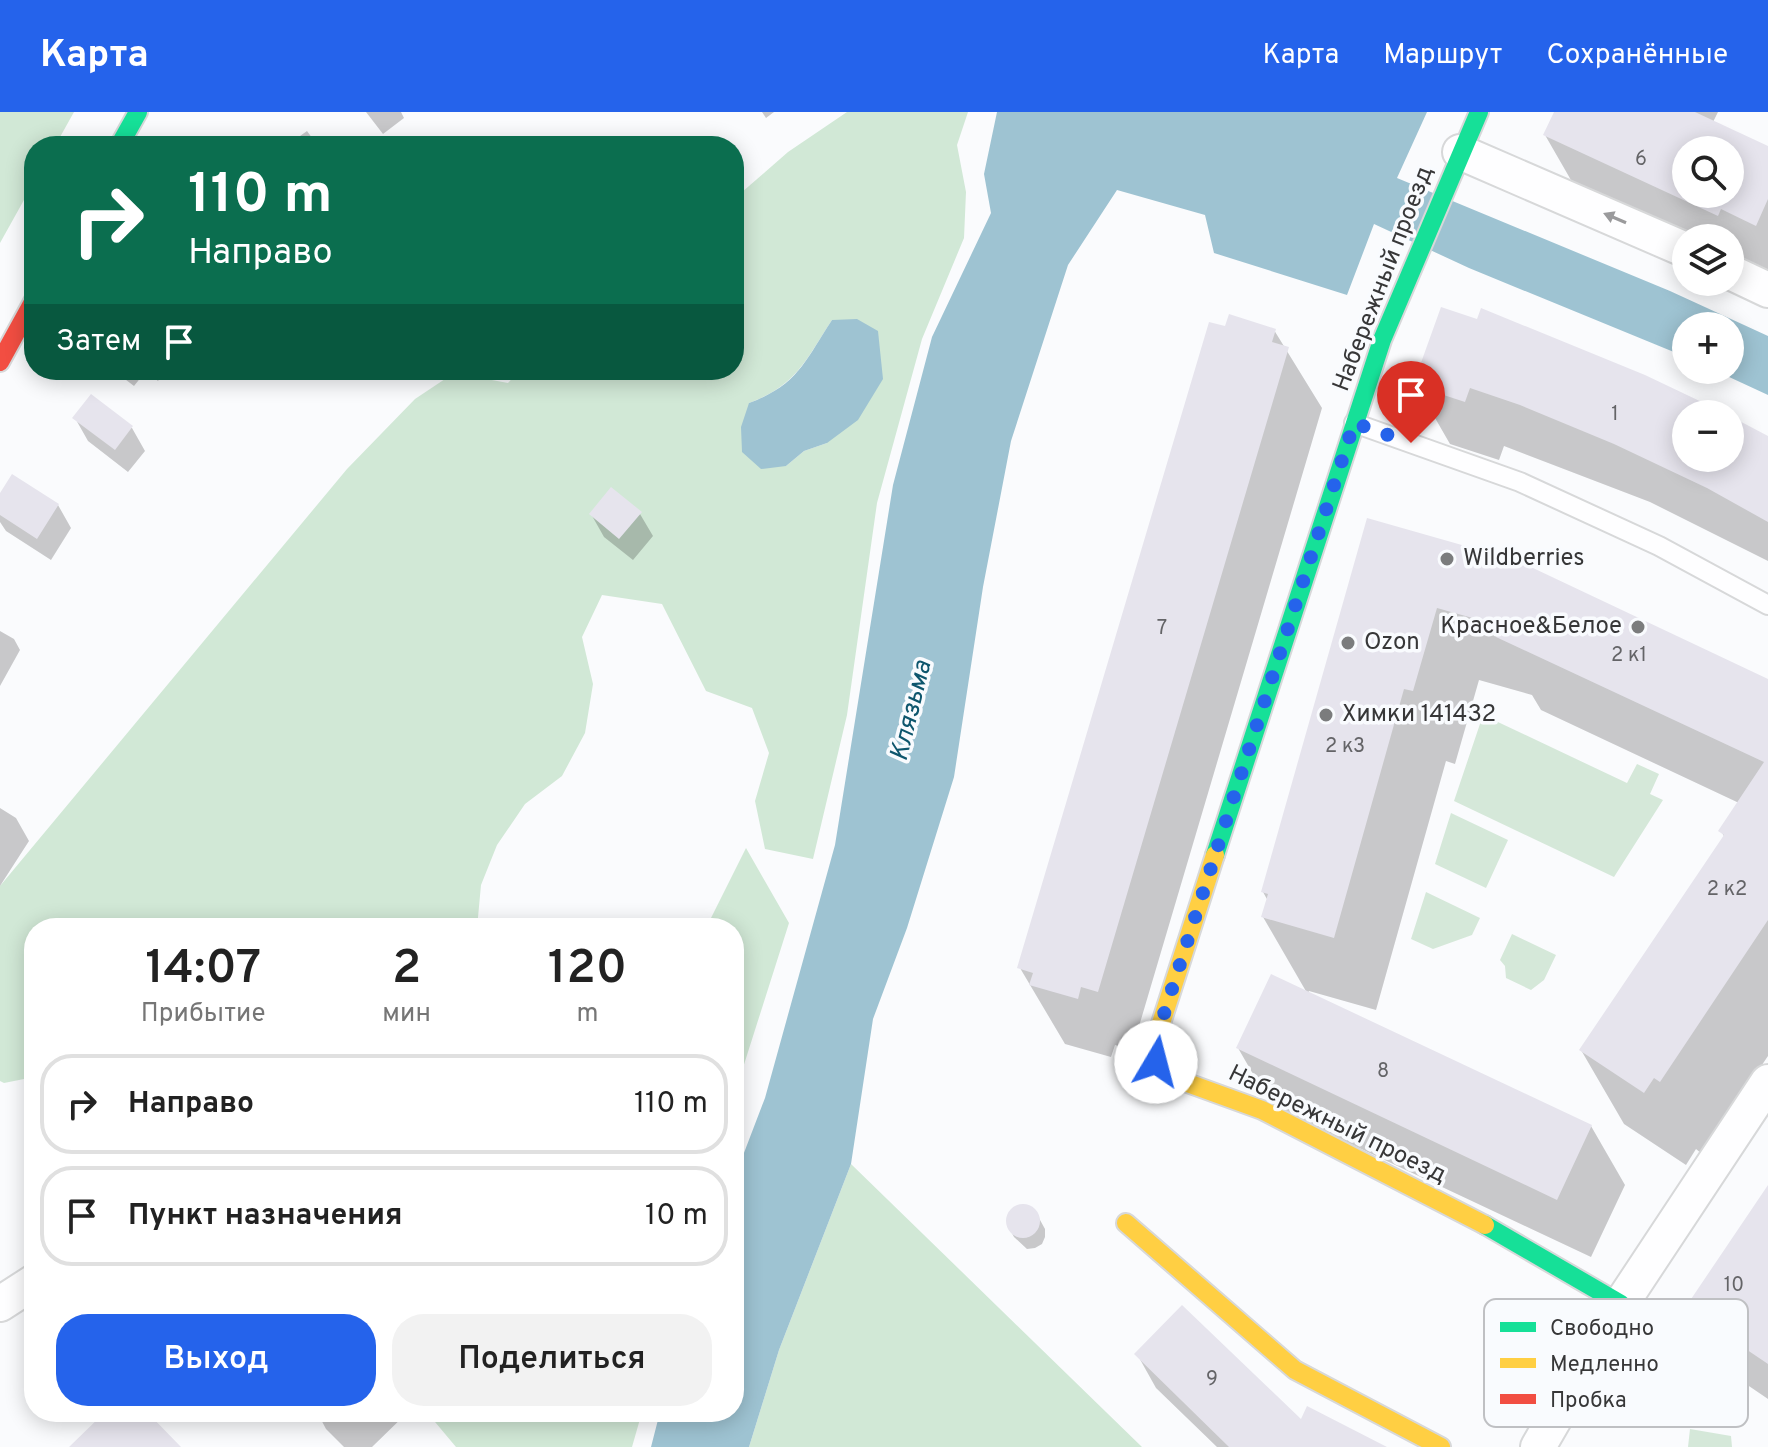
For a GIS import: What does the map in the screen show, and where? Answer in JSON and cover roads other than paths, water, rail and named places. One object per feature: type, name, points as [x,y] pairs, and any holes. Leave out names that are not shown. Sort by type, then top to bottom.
[{"type":"street","points":[[125,136],[138,112]]},
{"type":"street","name":"Набережный проезд","points":[[1479,112],[1382,340],[1159,1029],[1155,1042],[1156,1062],[1171,1077],[1262,1110],[1457,1209],[1612,1299]]},
{"type":"street","points":[[1460,152],[1672,244]]},
{"type":"street","points":[[1744,279],[1768,290]]},
{"type":"street","points":[[0,362],[24,318]]},
{"type":"street","points":[[1624,1299],[1768,1082]]},
{"type":"street","points":[[1126,1223],[1295,1370],[1441,1447]]},
{"type":"street","points":[[0,1304],[24,1288]]},
{"type":"street","points":[[1538,1447],[1550,1427]]},
{"type":"lane","points":[[1354,423],[1520,482],[1659,546],[1768,605]]},
{"type":"water","name":"Клязьма","points":[[997,112],[1427,112],[1397,178],[1716,312],[1672,312],[1672,351],[1469,268],[1374,224],[1347,295],[1214,253],[1205,215],[1117,190],[1068,265],[1011,441],[983,587],[954,777],[907,928],[873,1019],[851,1164],[779,1350],[749,1447],[651,1447],[657,1422],[744,1422],[744,1153],[765,1098],[835,845],[893,485],[932,337],[991,213],[984,174]]},
{"type":"water","points":[[857,319],[878,331],[883,379],[858,420],[827,443],[804,451],[786,466],[761,469],[742,452],[741,427],[749,403],[790,380],[807,360],[832,320]]},
{"type":"water","points":[[1744,325],[1768,336],[1768,395],[1744,384]]},
{"type":"place","name":"Wildberries","points":[[1447,559]]},
{"type":"place","name":"Красное&Белое","points":[[1638,627]]},
{"type":"place","name":"Ozon","points":[[1348,643]]},
{"type":"place","name":"Химки 141432","points":[[1326,715]]}]
